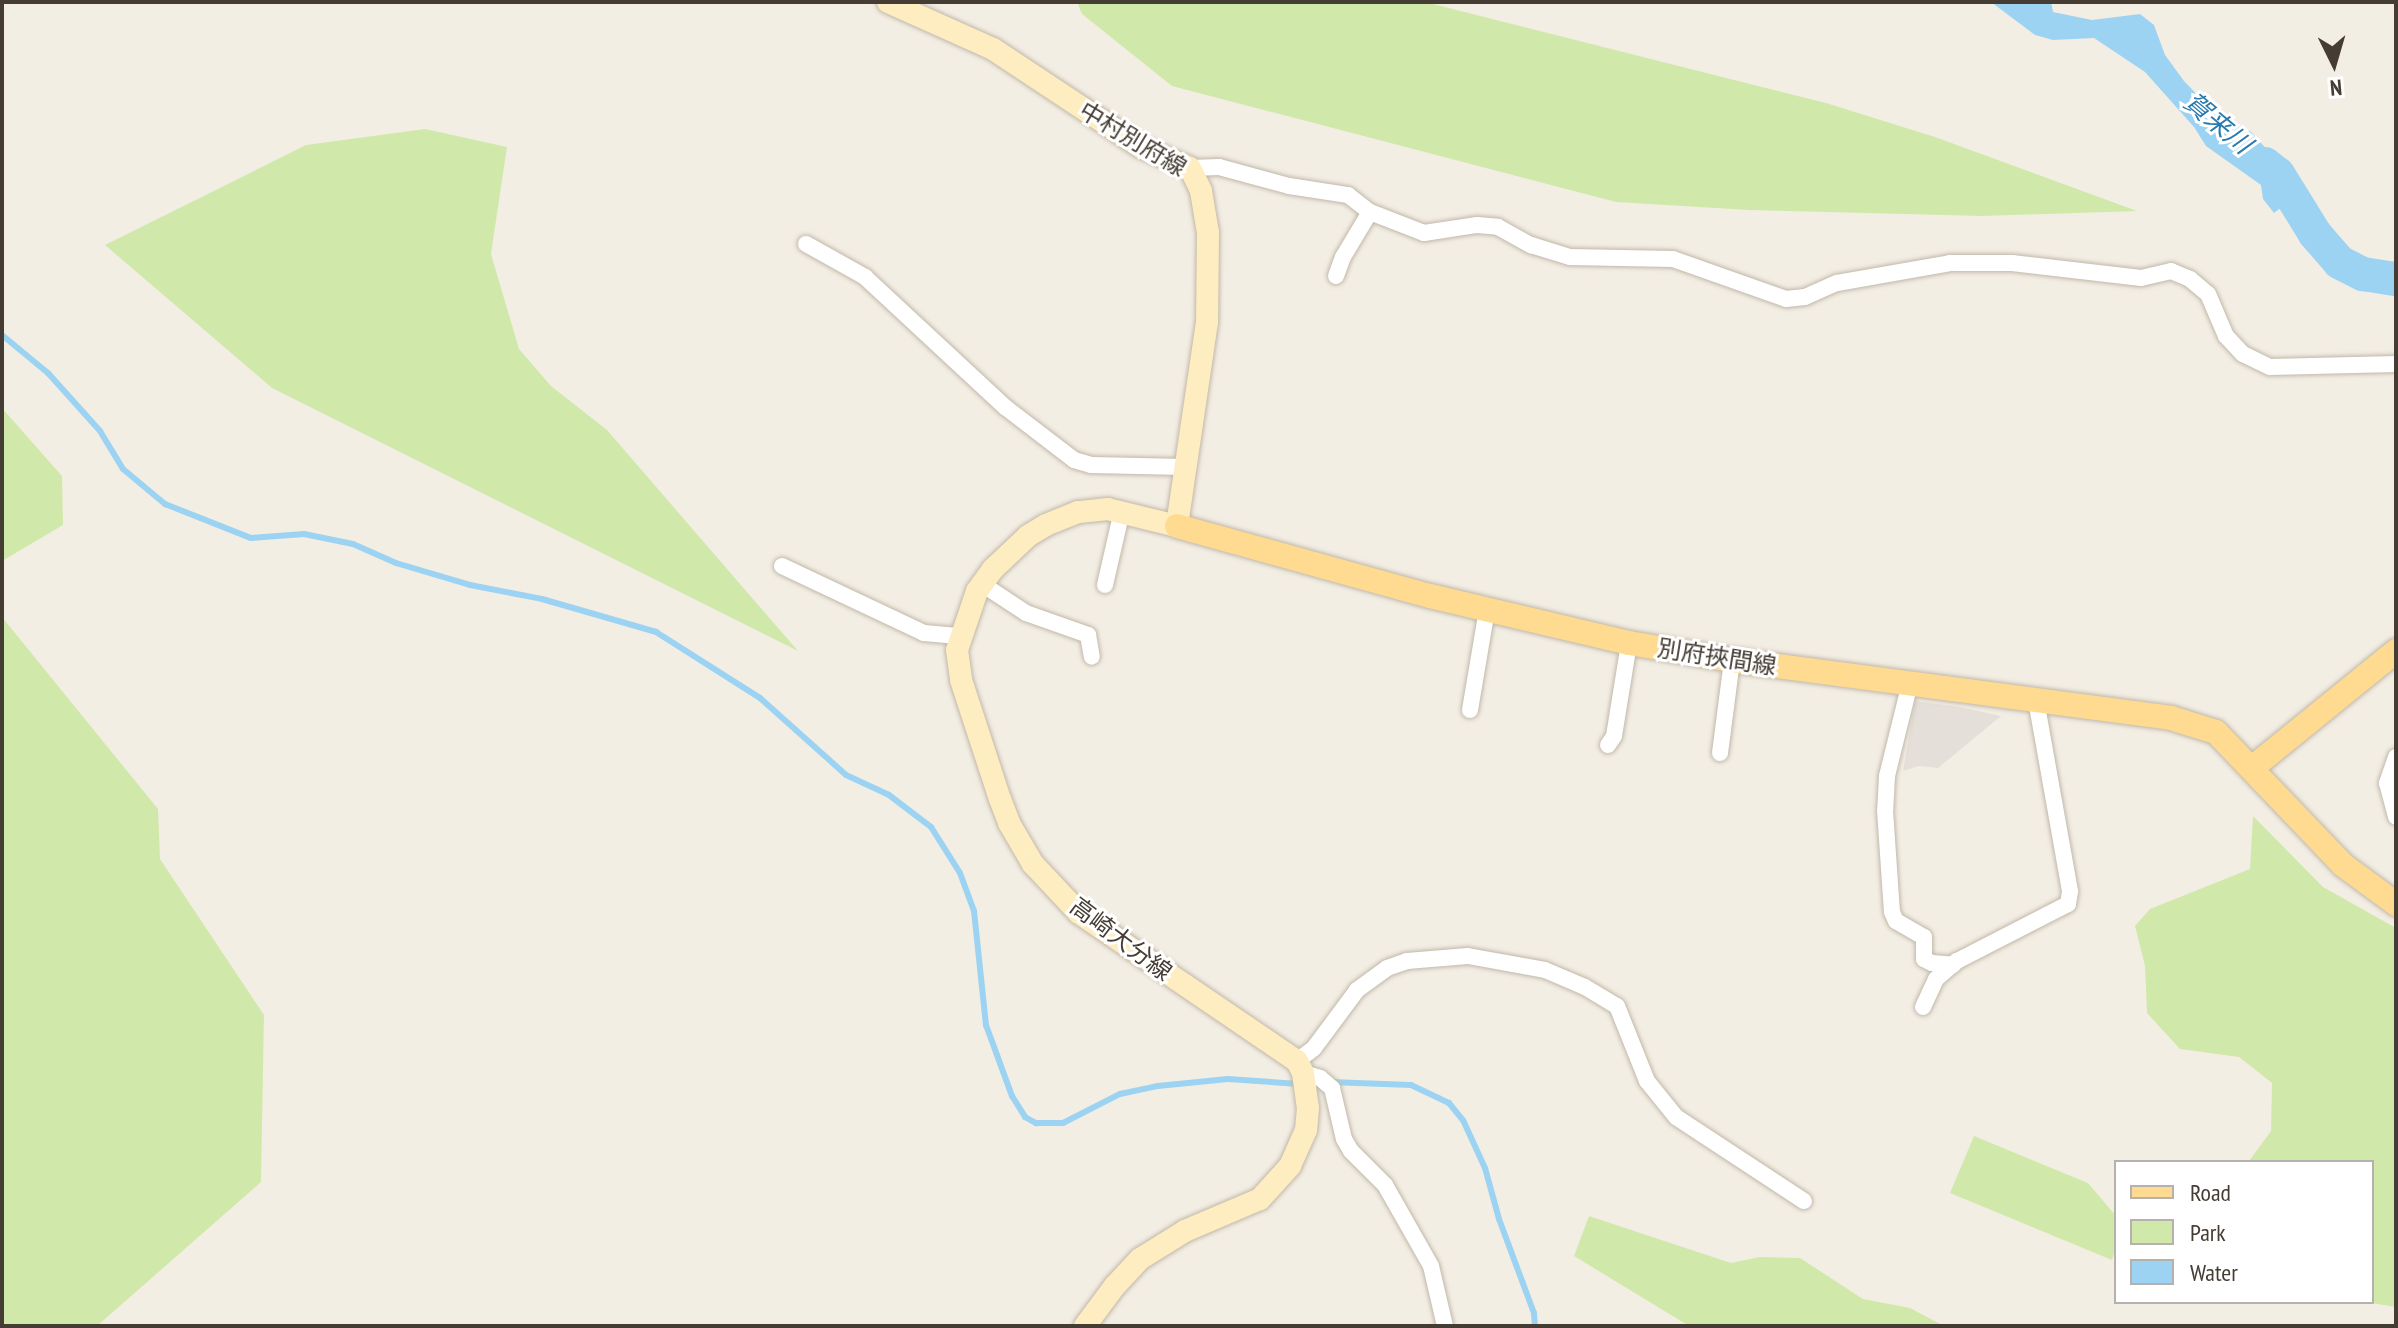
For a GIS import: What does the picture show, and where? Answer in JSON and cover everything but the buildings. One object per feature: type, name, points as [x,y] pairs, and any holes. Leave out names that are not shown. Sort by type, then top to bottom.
[{"type":"main road","name":"中村別府線","points":[[888,2],[993,49],[1141,147],[1190,168],[1201,191],[1208,233],[1209,296],[1177,526]]},
{"type":"main road","name":"高崎大分線","points":[[1177,526],[1122,511],[1092,509],[1046,525],[1028,536],[982,584],[957,650],[961,680],[1009,823],[1033,864],[1079,913],[1300,1067]]},
{"type":"main road","name":"別府挾間線","points":[[1177,526],[1487,609],[1629,643],[1732,660],[2171,718],[2216,732],[2343,865],[2396,904]]},
{"type":"main road","points":[[2252,768],[2396,651]]},
{"type":"main road","points":[[1085,1326],[1140,1259],[1185,1231],[1260,1199],[1290,1166],[1306,1130],[1308,1108],[1300,1067]]},
{"type":"street","points":[[1190,168],[1219,167],[1289,186],[1348,195],[1370,212],[1424,233],[1477,225],[1498,227],[1531,245],[1570,257],[1673,259],[1786,299],[1805,297],[1837,283],[1950,263],[2012,263],[2141,278],[2171,271],[2190,279],[2208,294],[2226,336],[2243,354],[2270,367],[2396,364]]},
{"type":"street","points":[[1336,276],[1343,257],[1370,212]]},
{"type":"street","points":[[806,244],[865,277],[994,398],[1074,460],[1091,465],[1185,467]]},
{"type":"street","points":[[1105,585],[1122,511]]},
{"type":"street","points":[[782,566],[924,633],[961,636]]},
{"type":"street","points":[[982,584],[1026,613],[1088,635],[1092,657]]},
{"type":"street","points":[[1470,710],[1487,609]]},
{"type":"street","points":[[1608,745],[1614,736],[1629,643]]},
{"type":"street","points":[[1720,753],[1732,660]]},
{"type":"street","points":[[1910,683],[1886,787],[1887,877],[1892,912],[1896,921],[1924,937],[1924,959],[1953,965]]},
{"type":"street","points":[[1923,1007],[1936,979],[1953,965],[2068,904],[2070,891],[2036,700]]},
{"type":"street","points":[[2396,757],[2387,783],[2396,817]]},
{"type":"street","points":[[1445,1326],[1431,1266],[1385,1185],[1344,1139],[1332,1088],[1300,1067],[1357,990],[1387,968],[1407,961],[1468,956],[1545,970],[1585,987],[1617,1006],[1647,1081],[1676,1117],[1804,1201]]},
{"type":"shaded area","points":[[1915,701],[2001,716],[1938,768],[1919,766],[1903,771]]},
{"type":"green space","points":[[1077,2],[1429,3],[1826,103],[1935,137],[2137,211],[1982,216],[1749,210],[1616,202],[1172,86],[1082,14]]},
{"type":"green space","points":[[425,129],[507,147],[491,254],[519,349],[551,386],[607,430],[798,651],[272,388],[105,245],[306,145]]},
{"type":"green space","points":[[2,408],[62,476],[63,525],[2,561]]},
{"type":"green space","points":[[2,617],[158,809],[160,859],[264,1015],[261,1182],[97,1326],[2,1326]]},
{"type":"green space","points":[[2253,816],[2323,887],[2396,928],[2396,1307],[2374,1303],[2374,1160],[2250,1160],[2271,1131],[2272,1083],[2239,1057],[2180,1049],[2147,1013],[2145,966],[2135,926],[2150,909],[2250,869]]},
{"type":"green space","points":[[1974,1136],[2088,1183],[2114,1214],[2112,1260],[1950,1193]]},
{"type":"green space","points":[[1589,1216],[1731,1263],[1760,1257],[1800,1258],[1863,1299],[1910,1308],[1944,1326],[1689,1326],[1574,1256]]},
{"type":"water","points":[[1991,2],[2051,2],[2053,12],[2092,20],[2140,14],[2154,25],[2165,55],[2184,81],[2209,107],[2251,132],[2289,174],[2300,193],[2274,213],[2263,199],[2261,185],[2206,146],[2194,127],[2145,72],[2094,38],[2053,40],[2035,35]]},
{"type":"waterway","name":"賀来川","points":[[2265,164],[2278,174],[2315,234],[2339,262],[2363,274],[2396,279]]},
{"type":"waterway","points":[[2,335],[48,373],[100,431],[123,469],[165,504],[251,538],[304,534],[353,544],[396,563],[470,585],[542,599],[656,632],[760,698],[846,775],[889,795],[931,827],[960,873],[974,911],[986,1025],[1012,1096],[1025,1117],[1036,1123],[1063,1123],[1120,1094],[1158,1086],[1228,1079],[1299,1084]]},
{"type":"waterway","points":[[1330,1082],[1411,1085],[1449,1103],[1463,1120],[1485,1168],[1499,1219],[1534,1313],[1535,1326]]}]
